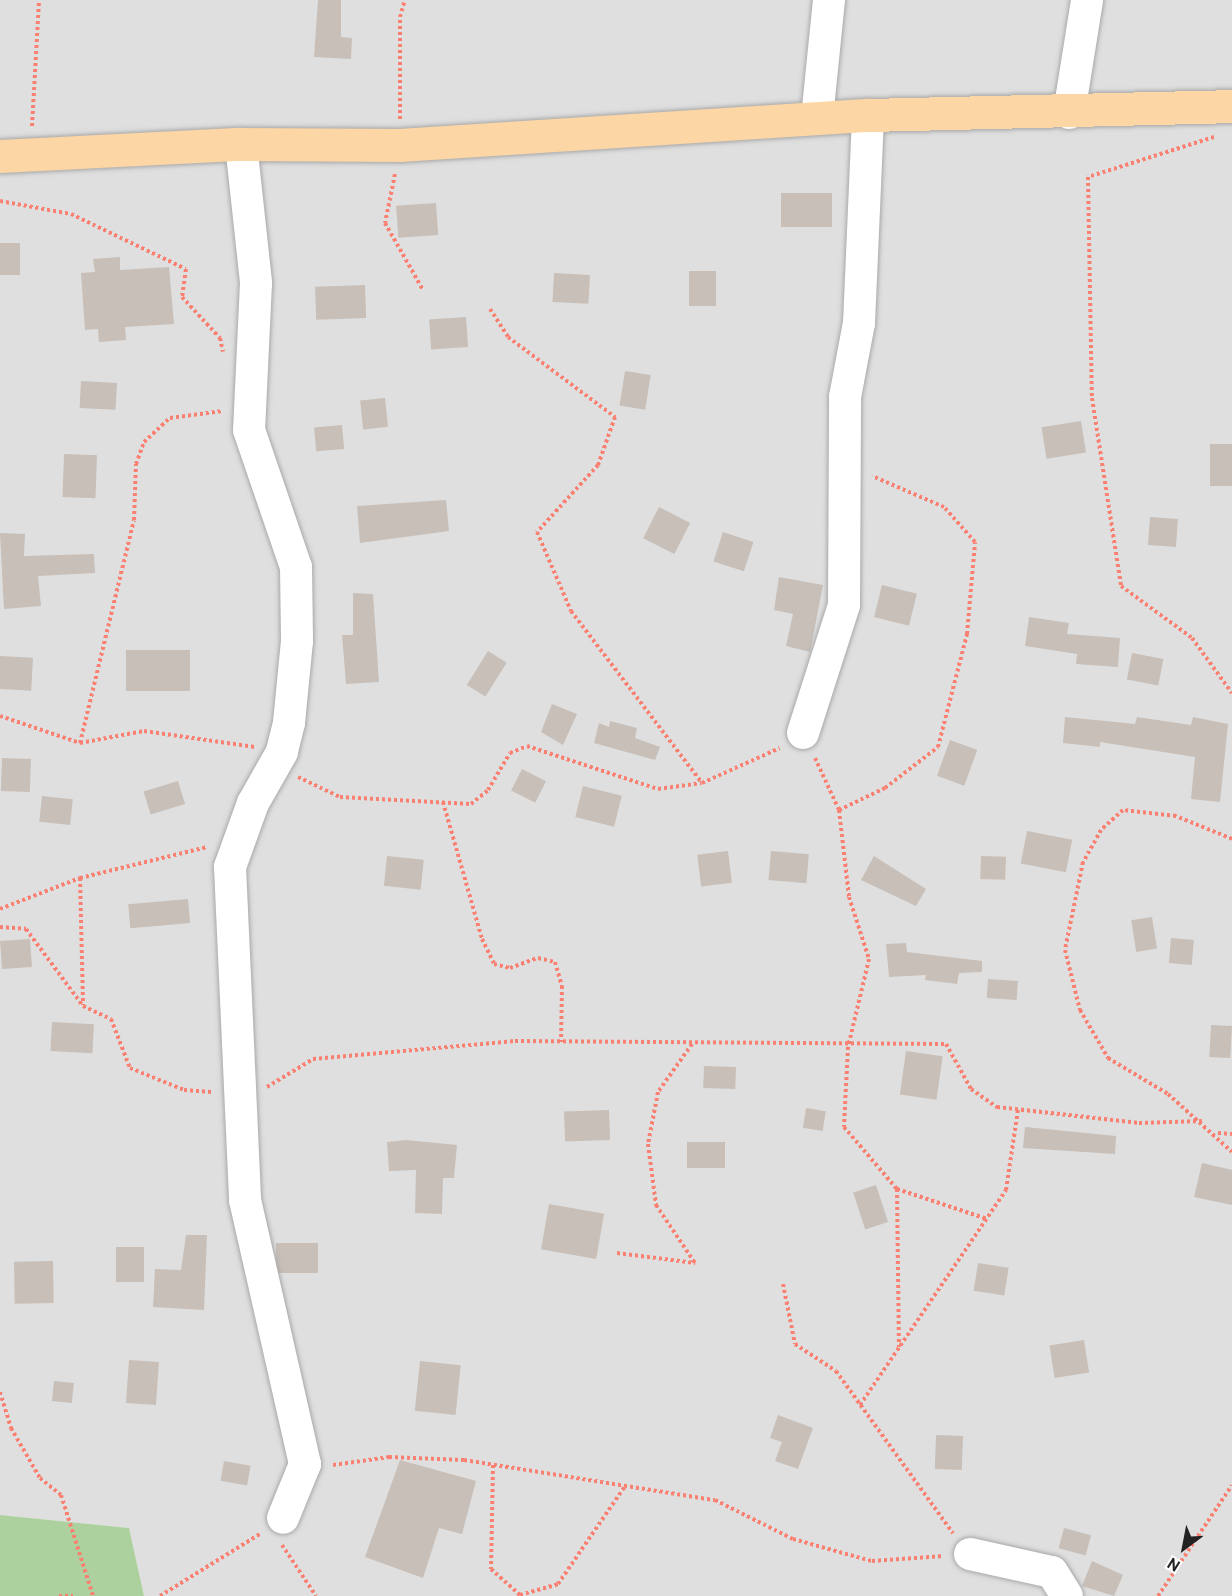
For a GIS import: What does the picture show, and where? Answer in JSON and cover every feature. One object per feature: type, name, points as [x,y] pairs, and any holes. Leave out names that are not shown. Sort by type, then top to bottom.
[{"type":"main road","points":[[15,156],[241,144],[400,145],[868,115],[1069,113],[1226,121]]},
{"type":"street","points":[[817,118],[829,0]]},
{"type":"street","points":[[1069,113],[1087,0]]},
{"type":"street","points":[[803,733],[844,605],[845,397],[859,323],[868,115]]},
{"type":"street","points":[[241,144],[256,283],[249,430],[296,567],[297,641],[279,759],[243,830],[230,867],[244,1200],[305,1464],[283,1518]]},
{"type":"street","points":[[970,1554],[1052,1572],[1067,1596]]},
{"type":"path","points":[[15,156],[39,0]]},
{"type":"path","points":[[405,0],[400,17],[400,145],[385,223],[423,290]]},
{"type":"path","points":[[1226,121],[1088,177],[1091,387],[1121,586],[1192,638],[1232,693]]},
{"type":"path","points":[[0,201],[71,214],[186,269],[182,297],[220,338],[224,358]]},
{"type":"path","points":[[490,309],[508,338],[615,417],[598,465],[537,532],[571,611],[702,783]]},
{"type":"path","points":[[80,742],[134,520],[136,464],[144,442],[171,418],[238,408],[249,430]]},
{"type":"path","points":[[839,810],[885,788],[938,747],[967,634],[975,542],[944,507],[844,462]]},
{"type":"path","points":[[0,716],[80,742],[144,731],[279,759],[340,796],[471,804],[488,790],[510,753],[527,746],[658,789],[702,783],[803,733],[839,810],[849,897],[869,959],[848,1047],[844,1127],[897,1189],[987,1219]]},
{"type":"path","points":[[443,802],[494,964],[510,968],[538,958],[555,962],[561,986],[561,1042]]},
{"type":"path","points":[[1232,839],[1176,816],[1123,810],[1101,830],[1083,862],[1065,950],[1080,1010],[1108,1058],[1202,1121],[1217,1133],[1232,1152]]},
{"type":"path","points":[[0,909],[80,878],[191,854],[243,830]]},
{"type":"path","points":[[80,878],[83,1006]]},
{"type":"path","points":[[0,927],[26,929],[83,1006],[111,1019],[130,1068],[184,1090],[240,1095],[277,1084],[314,1059],[514,1041],[848,1047],[946,1044],[971,1089],[997,1107],[1139,1123],[1202,1121]]},
{"type":"path","points":[[617,1253],[695,1263],[656,1205],[648,1144],[658,1092],[692,1044]]},
{"type":"path","points":[[860,1405],[1006,1190],[1018,1110]]},
{"type":"path","points":[[1217,1133],[1232,1134]]},
{"type":"path","points":[[897,1189],[899,1347]]},
{"type":"path","points":[[783,1284],[795,1344],[836,1371],[970,1554]]},
{"type":"path","points":[[0,1392],[11,1428],[40,1478],[61,1495],[93,1596]]},
{"type":"path","points":[[305,1464],[352,1467],[389,1457],[493,1465],[715,1500],[793,1539],[872,1561],[970,1554]]},
{"type":"path","points":[[493,1465],[491,1569],[520,1595],[558,1584],[625,1486]]},
{"type":"path","points":[[1158,1596],[1232,1485]]},
{"type":"path","points":[[160,1596],[283,1518]]},
{"type":"path","points":[[283,1518],[282,1549],[316,1596]]},
{"type":"path","points":[[59,1596],[73,1596]]},
{"type":"shaded area","points":[[0,0],[1232,0],[1232,1596],[144,1596],[129,1528],[0,1515]]},
{"type":"green space","points":[[0,1515],[129,1528],[144,1596],[0,1596]]},
{"type":"building","points":[[318,0],[341,0],[341,37],[352,38],[351,59],[314,57]]},
{"type":"building","points":[[781,193],[832,193],[832,227],[781,227]]},
{"type":"building","points":[[436,203],[438,235],[398,238],[396,206]]},
{"type":"building","points":[[0,243],[20,243],[20,275],[0,275]]},
{"type":"building","points":[[120,257],[120,270],[169,267],[174,324],[125,327],[126,340],[99,342],[98,329],[85,330],[81,273],[95,272],[93,259]]},
{"type":"building","points":[[689,271],[716,271],[716,306],[689,306]]},
{"type":"building","points":[[554,273],[590,275],[588,304],[552,302]]},
{"type":"building","points":[[365,285],[366,318],[316,320],[315,287]]},
{"type":"building","points":[[466,317],[468,347],[431,350],[429,320]]},
{"type":"building","points":[[625,371],[651,375],[645,410],[620,406]]},
{"type":"building","points":[[81,381],[117,383],[116,410],[80,408]]},
{"type":"building","points":[[385,398],[388,427],[363,429],[360,401]]},
{"type":"building","points":[[1081,421],[1086,453],[1046,459],[1041,427]]},
{"type":"building","points":[[342,425],[344,449],[316,451],[314,427]]},
{"type":"building","points":[[1210,444],[1232,444],[1232,486],[1210,486]]},
{"type":"building","points":[[64,454],[97,455],[95,498],[62,497]]},
{"type":"building","points":[[446,500],[449,531],[360,543],[357,506]]},
{"type":"building","points":[[659,507],[690,523],[674,554],[643,538]]},
{"type":"building","points":[[1150,517],[1178,519],[1176,547],[1148,545]]},
{"type":"building","points":[[723,532],[753,542],[744,571],[713,561]]},
{"type":"building","points":[[0,533],[25,534],[24,556],[94,554],[95,573],[38,576],[41,606],[4,609]]},
{"type":"building","points":[[779,577],[823,585],[810,652],[786,646],[793,614],[774,610]]},
{"type":"building","points":[[882,585],[917,594],[909,626],[874,617]]},
{"type":"building","points":[[353,593],[373,594],[379,682],[346,684],[342,635],[353,635]]},
{"type":"building","points":[[1029,617],[1069,623],[1067,634],[1120,638],[1118,667],[1076,664],[1077,654],[1025,646]]},
{"type":"building","points":[[126,650],[190,650],[190,691],[126,691]]},
{"type":"building","points":[[488,651],[507,663],[485,697],[467,685]]},
{"type":"building","points":[[1132,653],[1163,659],[1158,686],[1127,680]]},
{"type":"building","points":[[0,656],[33,658],[31,691],[0,689]]},
{"type":"building","points":[[552,704],[577,714],[563,745],[541,732]]},
{"type":"building","points":[[1065,717],[1135,724],[1137,717],[1191,725],[1193,717],[1228,724],[1220,802],[1191,799],[1195,757],[1100,742],[1100,747],[1063,743]]},
{"type":"building","points":[[610,721],[637,728],[635,738],[660,747],[655,760],[594,743],[599,723],[609,727]]},
{"type":"building","points":[[950,740],[977,750],[964,786],[937,776]]},
{"type":"building","points":[[2,758],[31,759],[30,792],[1,791]]},
{"type":"building","points":[[522,769],[546,781],[535,803],[511,790]]},
{"type":"building","points":[[178,781],[185,804],[151,814],[144,792]]},
{"type":"building","points":[[583,786],[622,796],[614,827],[575,817]]},
{"type":"building","points":[[42,796],[73,799],[70,825],[39,822]]},
{"type":"building","points":[[1027,831],[1072,840],[1066,872],[1021,863]]},
{"type":"building","points":[[728,851],[732,883],[701,887],[697,855]]},
{"type":"building","points":[[771,851],[809,854],[806,883],[768,880]]},
{"type":"building","points":[[387,856],[424,860],[421,890],[384,886]]},
{"type":"building","points":[[874,856],[926,889],[916,906],[861,880]]},
{"type":"building","points":[[981,856],[1006,857],[1005,880],[980,879]]},
{"type":"building","points":[[188,899],[190,923],[130,928],[128,904]]},
{"type":"building","points":[[1152,917],[1157,949],[1136,952],[1131,920]]},
{"type":"building","points":[[1171,938],[1194,940],[1192,965],[1169,963]]},
{"type":"building","points":[[30,939],[32,967],[2,969],[0,941]]},
{"type":"building","points":[[906,943],[907,952],[982,961],[982,972],[959,973],[957,984],[925,980],[926,975],[889,977],[886,944]]},
{"type":"building","points":[[988,979],[1018,981],[1017,1000],[987,998]]},
{"type":"building","points":[[52,1022],[94,1024],[92,1053],[50,1051]]},
{"type":"building","points":[[1211,1025],[1232,1026],[1230,1058],[1209,1057]]},
{"type":"building","points":[[906,1051],[943,1056],[937,1100],[900,1095]]},
{"type":"building","points":[[704,1066],[736,1067],[735,1089],[703,1088]]},
{"type":"building","points":[[806,1108],[826,1111],[823,1131],[803,1128]]},
{"type":"building","points":[[609,1110],[610,1140],[565,1142],[564,1112]]},
{"type":"building","points":[[1025,1127],[1116,1136],[1115,1154],[1023,1148]]},
{"type":"building","points":[[406,1140],[457,1145],[454,1178],[443,1178],[442,1214],[415,1213],[416,1170],[389,1171],[387,1142]]},
{"type":"building","points":[[687,1142],[725,1142],[725,1168],[687,1168]]},
{"type":"building","points":[[1202,1163],[1232,1170],[1232,1205],[1194,1197]]},
{"type":"building","points":[[876,1185],[888,1222],[865,1230],[853,1192]]},
{"type":"building","points":[[549,1204],[604,1214],[596,1259],[541,1249]]},
{"type":"building","points":[[186,1235],[207,1235],[204,1310],[153,1307],[155,1269],[181,1270]]},
{"type":"building","points":[[276,1243],[318,1243],[318,1273],[276,1273]]},
{"type":"building","points":[[116,1247],[144,1247],[144,1282],[116,1282]]},
{"type":"building","points":[[53,1261],[54,1303],[15,1304],[14,1262]]},
{"type":"building","points":[[978,1263],[1009,1268],[1004,1296],[974,1291]]},
{"type":"building","points":[[1084,1340],[1089,1373],[1055,1378],[1049,1345]]},
{"type":"building","points":[[129,1360],[159,1362],[156,1405],[126,1403]]},
{"type":"building","points":[[420,1361],[461,1365],[456,1415],[415,1411]]},
{"type":"building","points":[[54,1381],[74,1383],[72,1403],[52,1401]]},
{"type":"building","points":[[778,1415],[813,1428],[798,1469],[775,1461],[782,1442],[770,1438]]},
{"type":"building","points":[[936,1435],[963,1436],[962,1470],[935,1469]]},
{"type":"building","points":[[400,1460],[476,1481],[462,1534],[439,1528],[423,1578],[365,1557]]},
{"type":"building","points":[[224,1461],[251,1466],[247,1485],[221,1481]]},
{"type":"building","points":[[1064,1528],[1091,1535],[1086,1556],[1059,1548]]},
{"type":"building","points":[[1092,1561],[1123,1575],[1114,1596],[1082,1586]]}]
